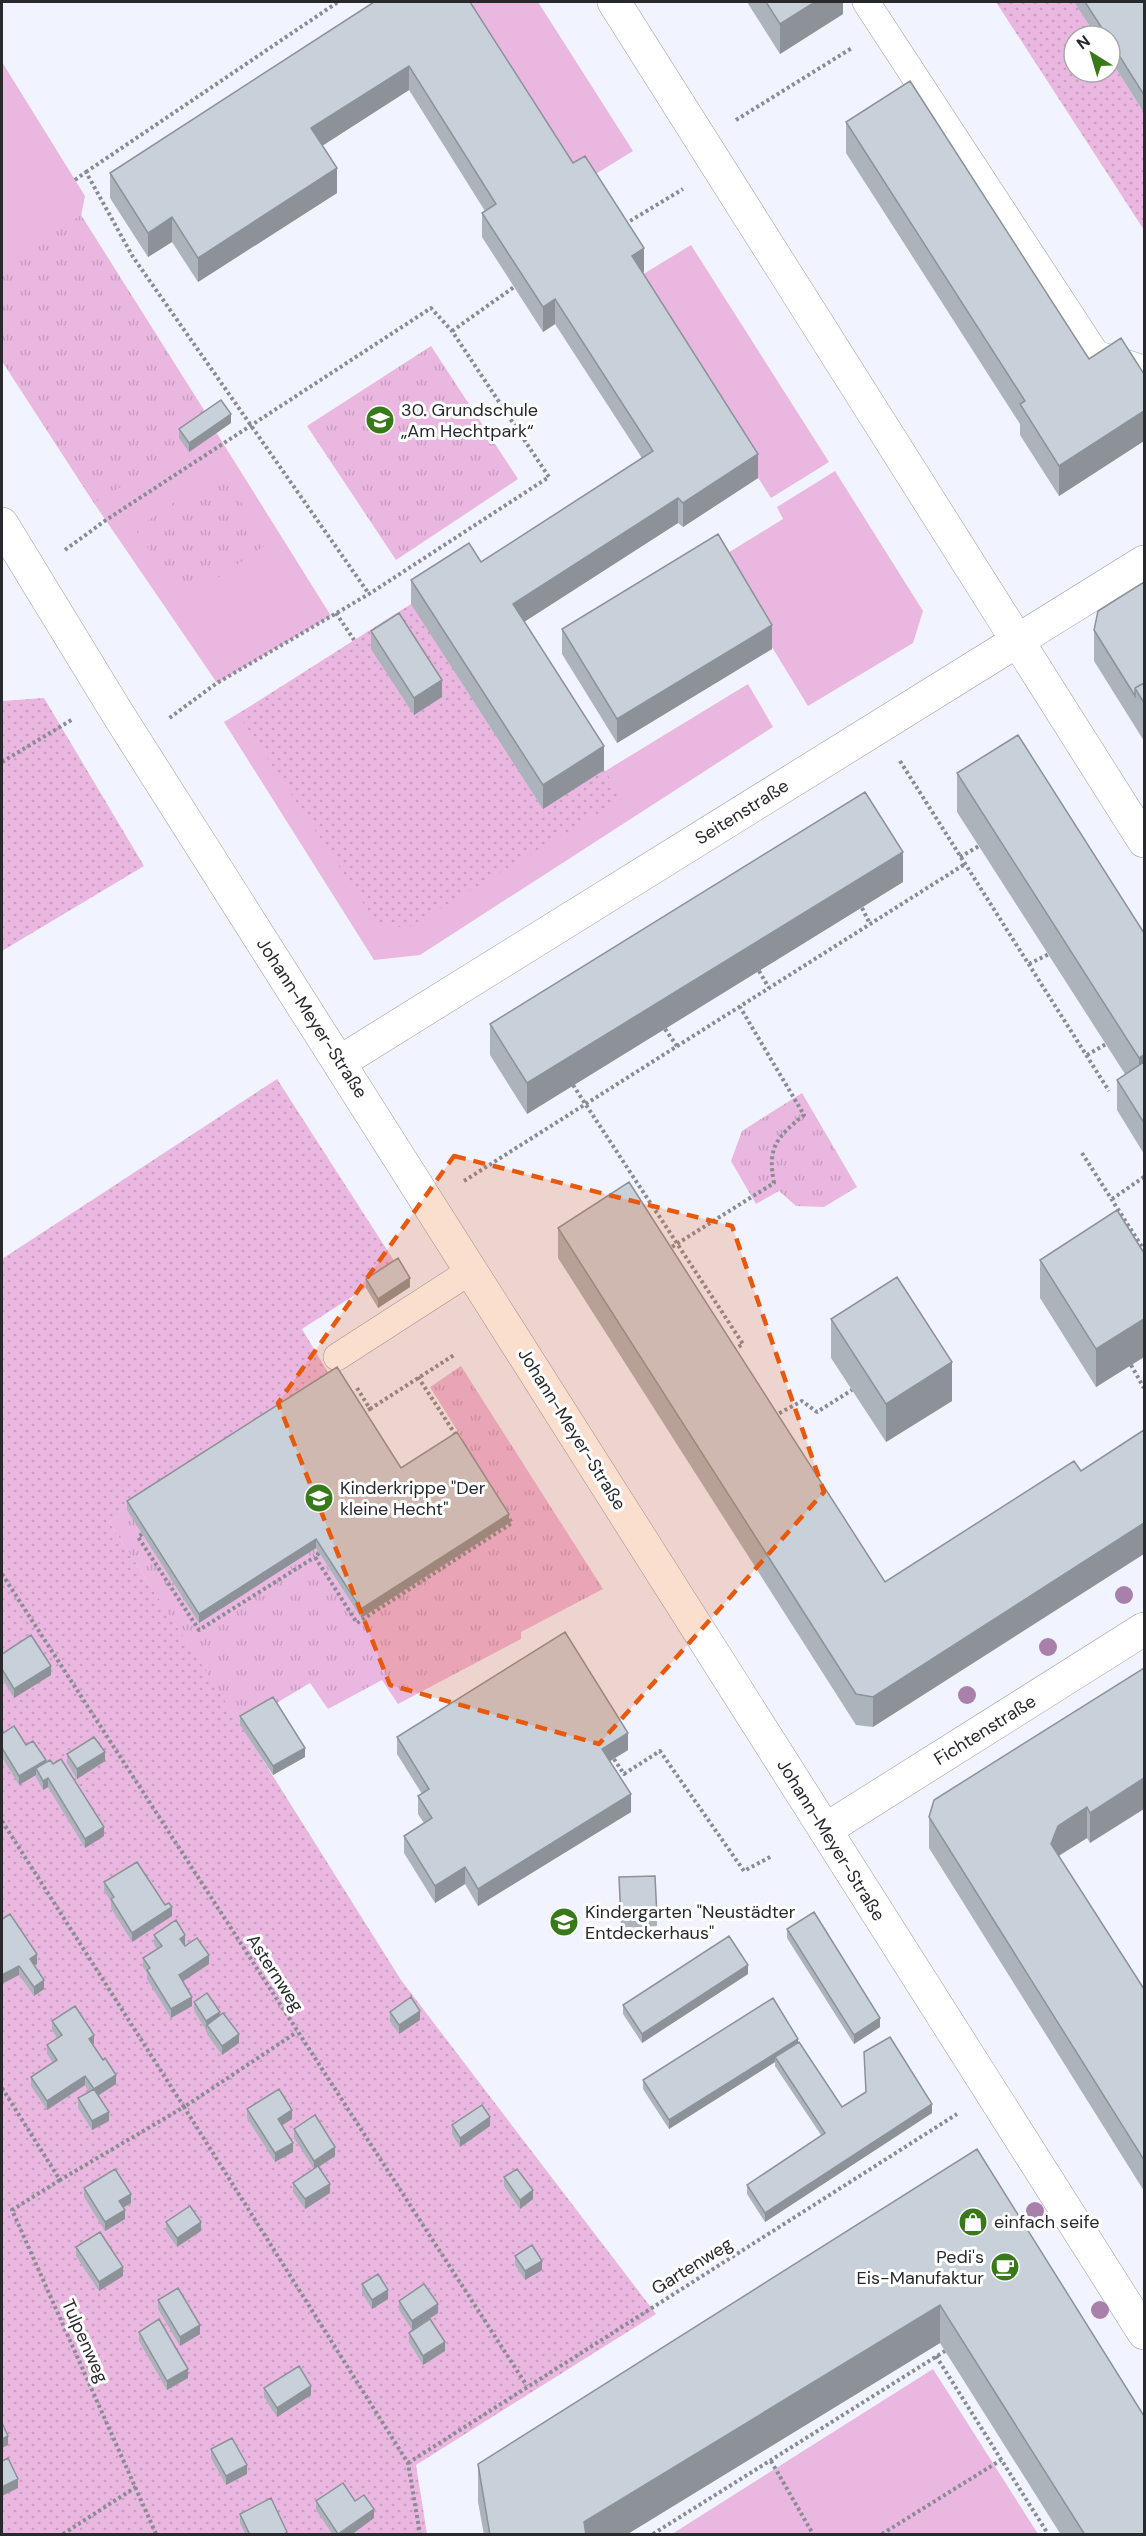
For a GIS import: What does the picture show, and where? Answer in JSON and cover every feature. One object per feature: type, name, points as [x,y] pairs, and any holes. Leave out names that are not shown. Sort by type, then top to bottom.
[{"type":"street","points":[[614,2],[1144,841]]},
{"type":"street","name":"Johann-Meyer-Straße","points":[[2,524],[108,698],[1144,2332]]},
{"type":"street","name":"Seitenstraße","points":[[340,1062],[1144,562]]},
{"type":"street","name":"Fichtenstraße","points":[[825,1830],[1144,1629]]},
{"type":"lane","points":[[866,2],[1096,354],[1144,369]]},
{"type":"lane","points":[[337,1357],[472,1270]]},
{"type":"path","points":[[75,180],[338,2]]},
{"type":"path","points":[[703,141],[883,28]]},
{"type":"path","points":[[86,172],[133,257],[369,594]]},
{"type":"path","points":[[617,229],[690,185]]},
{"type":"path","points":[[452,330],[514,287]]},
{"type":"path","points":[[32,574],[106,520],[431,308],[452,330],[549,477],[369,594],[217,682],[136,742]]},
{"type":"path","points":[[336,613],[354,640]]},
{"type":"path","points":[[2,762],[108,698]]},
{"type":"path","points":[[879,727],[1109,1091]]},
{"type":"path","points":[[960,857],[979,846]]},
{"type":"path","points":[[430,1203],[965,864]]},
{"type":"path","points":[[862,908],[870,924]]},
{"type":"path","points":[[1029,964],[1049,954]]},
{"type":"path","points":[[759,971],[769,988]]},
{"type":"path","points":[[664,1252],[774,1183],[770,1162],[776,1143],[788,1128],[804,1115],[740,1007]]},
{"type":"path","points":[[664,1029],[677,1046]]},
{"type":"path","points":[[1086,1055],[1106,1044]]},
{"type":"path","points":[[573,1085],[743,1344],[729,1353]]},
{"type":"path","points":[[1082,1152],[1144,1250]]},
{"type":"path","points":[[1112,1199],[1144,1177]]},
{"type":"path","points":[[370,1409],[454,1355]]},
{"type":"path","points":[[1131,1365],[1144,1388]]},
{"type":"path","points":[[418,1377],[462,1445]]},
{"type":"path","points":[[772,1416],[802,1401],[817,1412],[852,1390]]},
{"type":"path","points":[[315,1557],[357,1623],[512,1523],[500,1504]]},
{"type":"path","points":[[142,1534],[138,1536],[199,1630],[319,1553]]},
{"type":"path","name":"Asternweg","points":[[2,1574],[527,2386]]},
{"type":"path","points":[[614,1759],[624,1774],[660,1751],[744,1871],[772,1856]]},
{"type":"path","points":[[2,1821],[408,2463],[420,2535]]},
{"type":"path","points":[[2,2088],[60,2180],[184,2107],[297,2032]]},
{"type":"path","name":"Gartenweg","points":[[408,2463],[992,2093]]},
{"type":"path","name":"Tulpenweg","points":[[60,2180],[12,2210],[156,2535]]},
{"type":"path","points":[[653,2535],[945,2351]]},
{"type":"path","points":[[936,2356],[1048,2535]]},
{"type":"path","points":[[882,2535],[1001,2460]]},
{"type":"path","points":[[771,2461],[813,2535]]},
{"type":"path","points":[[63,2535],[136,2487]]},
{"type":"highlighted area","points":[[454,1156],[732,1226],[824,1492],[599,1744],[390,1685],[278,1403]]},
{"type":"green space","points":[[454,2],[538,2],[633,151],[573,188]]},
{"type":"green space","points":[[996,2],[1074,2],[1088,24],[1062,24],[1062,84],[1122,84],[1122,78],[1144,113],[1144,230]]},
{"type":"green space","points":[[2,62],[85,196],[81,216],[331,616],[217,683],[94,503],[2,361]]},
{"type":"green space","points":[[81,215],[216,429],[94,503],[2,361],[2,266]]},
{"type":"green space","points":[[691,245],[829,462],[771,498],[632,281]]},
{"type":"green space","points":[[431,346],[518,479],[396,560],[307,426]]},
{"type":"green space","points":[[220,471],[269,543],[184,601],[135,529]]},
{"type":"green space","points":[[835,471],[923,611],[913,643],[808,706],[718,559],[783,519],[777,507]]},
{"type":"green space","points":[[411,604],[604,770],[624,798],[408,928],[377,924],[238,714]]},
{"type":"green space","points":[[748,684],[773,727],[420,955],[374,960],[224,722],[249,707],[543,809]]},
{"type":"green space","points":[[44,698],[144,866],[2,951],[2,701]]},
{"type":"green space","points":[[277,1079],[398,1267],[302,1329],[332,1379],[109,1522],[244,1730],[401,1980],[656,2314],[416,2465],[427,2534],[2,2534],[2,1259]]},
{"type":"green space","points":[[802,1093],[857,1187],[824,1207],[796,1206],[779,1191],[756,1204],[731,1161],[742,1131]]},
{"type":"green space","points":[[461,1366],[603,1589],[521,1632],[521,1639],[398,1704],[382,1680],[328,1709],[310,1683],[240,1725],[109,1522],[127,1510],[316,1548],[361,1618],[457,1442],[462,1438],[430,1387]]},
{"type":"green space","points":[[933,2369],[1038,2534],[672,2534]]},
{"type":"building","points":[[374,2],[470,2],[573,163],[585,156],[644,248],[632,256],[758,454],[683,503],[678,498],[513,604],[604,746],[543,785],[411,580],[469,543],[481,562],[653,451],[555,299],[543,307],[482,213],[496,204],[409,66],[311,128],[337,168],[198,258],[172,217],[148,233],[110,173]]},
{"type":"building","points":[[766,2],[815,2],[780,24]]},
{"type":"building","points":[[1085,2],[1144,2],[1144,95],[1122,60],[1122,24],[1099,24]]},
{"type":"building","points":[[910,81],[1089,359],[1121,338],[1144,374],[1144,411],[1059,466],[1020,404],[1025,401],[846,122]]},
{"type":"building","points":[[221,400],[231,414],[189,443],[179,429]]},
{"type":"building","points":[[718,534],[772,625],[617,719],[562,629]]},
{"type":"building","points":[[1144,582],[1144,683],[1135,688],[1135,696],[1094,630],[1098,611]]},
{"type":"building","points":[[399,613],[442,680],[414,698],[371,631]]},
{"type":"building","points":[[1144,683],[1144,703],[1135,688]]},
{"type":"building","points":[[1018,735],[1144,933],[1144,1055],[1139,1058],[957,773]]},
{"type":"building","points":[[865,792],[903,852],[527,1083],[490,1024]]},
{"type":"building","points":[[1144,1062],[1144,1123],[1117,1080]]},
{"type":"building","points":[[629,1182],[885,1582],[1074,1461],[1081,1471],[1144,1430],[1144,1523],[873,1697],[856,1694],[558,1228]]},
{"type":"building","points":[[1117,1210],[1144,1253],[1144,1319],[1096,1349],[1040,1260]]},
{"type":"building","points":[[398,1258],[410,1278],[378,1299],[366,1279]]},
{"type":"building","points":[[897,1277],[952,1362],[886,1404],[831,1319]]},
{"type":"building","points":[[337,1367],[401,1468],[457,1432],[509,1514],[361,1609],[316,1539],[199,1614],[127,1501]]},
{"type":"building","points":[[565,1632],[628,1733],[602,1749],[631,1794],[478,1889],[465,1867],[435,1886],[404,1836],[432,1818],[418,1796],[429,1789],[397,1737]]},
{"type":"building","points":[[31,1635],[51,1666],[14,1689],[2,1669],[2,1654]]},
{"type":"building","points":[[1144,1668],[1144,1778],[1090,1813],[1087,1807],[1058,1826],[1051,1844],[1144,1989],[1144,2160],[929,1817],[934,1800]]},
{"type":"building","points":[[273,1697],[305,1748],[273,1766],[240,1716]]},
{"type":"building","points":[[14,1726],[26,1745],[33,1741],[46,1760],[19,1776],[2,1748],[2,1734]]},
{"type":"building","points":[[94,1737],[105,1752],[77,1769],[67,1754]]},
{"type":"building","points":[[61,1759],[104,1827],[85,1839],[48,1778],[43,1781],[36,1768],[50,1760],[53,1764]]},
{"type":"building","points":[[137,1862],[165,1905],[169,1903],[172,1907],[132,1933],[111,1899],[114,1897],[104,1882]]},
{"type":"building","points":[[655,1876],[657,1917],[621,1919],[619,1877]]},
{"type":"building","points":[[814,1912],[880,2018],[854,2035],[787,1929]]},
{"type":"building","points":[[10,1914],[37,1954],[30,1959],[44,1980],[34,1987],[19,1966],[2,1975],[2,1919]]},
{"type":"building","points":[[176,1920],[185,1935],[180,1939],[185,1946],[197,1938],[209,1955],[179,1975],[192,1997],[171,2009],[147,1970],[150,1968],[143,1958],[162,1946],[154,1935]]},
{"type":"building","points":[[729,1936],[748,1965],[642,2034],[623,2005]]},
{"type":"building","points":[[207,1993],[220,2012],[206,2021],[194,2002]]},
{"type":"building","points":[[411,1997],[420,2011],[399,2025],[390,2012]]},
{"type":"building","points":[[773,1998],[798,2039],[669,2120],[643,2080]]},
{"type":"building","points":[[75,2006],[94,2035],[89,2039],[116,2075],[94,2089],[85,2076],[47,2101],[31,2077],[57,2060],[47,2045],[62,2035],[52,2021]]},
{"type":"building","points":[[223,2013],[239,2034],[222,2046],[207,2025]]},
{"type":"building","points":[[890,2037],[932,2104],[765,2213],[747,2185],[825,2133],[775,2057],[799,2042],[842,2107],[866,2092],[864,2052]]},
{"type":"building","points":[[94,2089],[109,2112],[92,2121],[78,2098]]},
{"type":"building","points":[[279,2089],[292,2110],[278,2119],[293,2143],[275,2153],[247,2109]]},
{"type":"building","points":[[482,2105],[490,2117],[460,2138],[452,2125]]},
{"type":"building","points":[[315,2115],[335,2147],[314,2161],[294,2129]]},
{"type":"building","points":[[977,2149],[1144,2416],[1144,2535],[1085,2535],[940,2305],[584,2522],[586,2535],[490,2535],[478,2464]]},
{"type":"building","points":[[318,2166],[330,2184],[305,2199],[293,2183]]},
{"type":"building","points":[[115,2169],[131,2194],[119,2201],[125,2210],[105,2222],[84,2188]]},
{"type":"building","points":[[517,2169],[533,2190],[520,2200],[504,2177]]},
{"type":"building","points":[[190,2206],[201,2222],[177,2238],[166,2222]]},
{"type":"building","points":[[100,2232],[123,2267],[99,2282],[76,2247]]},
{"type":"building","points":[[532,2245],[542,2261],[525,2271],[515,2256]]},
{"type":"building","points":[[378,2274],[388,2290],[372,2300],[362,2284]]},
{"type":"building","points":[[424,2284],[438,2304],[412,2321],[399,2301]]},
{"type":"building","points":[[178,2288],[200,2325],[180,2337],[158,2300]]},
{"type":"building","points":[[159,2319],[188,2369],[167,2381],[139,2332]]},
{"type":"building","points":[[430,2319],[445,2342],[423,2356],[409,2333]]},
{"type":"building","points":[[299,2366],[311,2386],[277,2408],[264,2388]]},
{"type":"building","points":[[2,2423],[8,2436],[2,2439]]},
{"type":"building","points":[[232,2438],[247,2465],[226,2476],[211,2449]]},
{"type":"building","points":[[8,2458],[18,2479],[2,2487],[2,2461]]},
{"type":"building","points":[[343,2483],[355,2501],[364,2495],[374,2509],[338,2534],[316,2501]]},
{"type":"building","points":[[271,2498],[287,2532],[283,2535],[250,2535],[240,2514]]},
{"type":"place","name":"30. Grundschule „Am Hechtpark“","points":[[380,420]]},
{"type":"place","name":"Kinderkrippe \"Der kleine Hecht\"","points":[[319,1498]]},
{"type":"place","name":"Kindergarten \"Neustädter Entdeckerhaus\"","points":[[564,1922]]},
{"type":"place","name":"einfach seife","points":[[973,2222]]},
{"type":"place","name":"Pedi's Eis-Manufaktur","points":[[1005,2267]]}]
